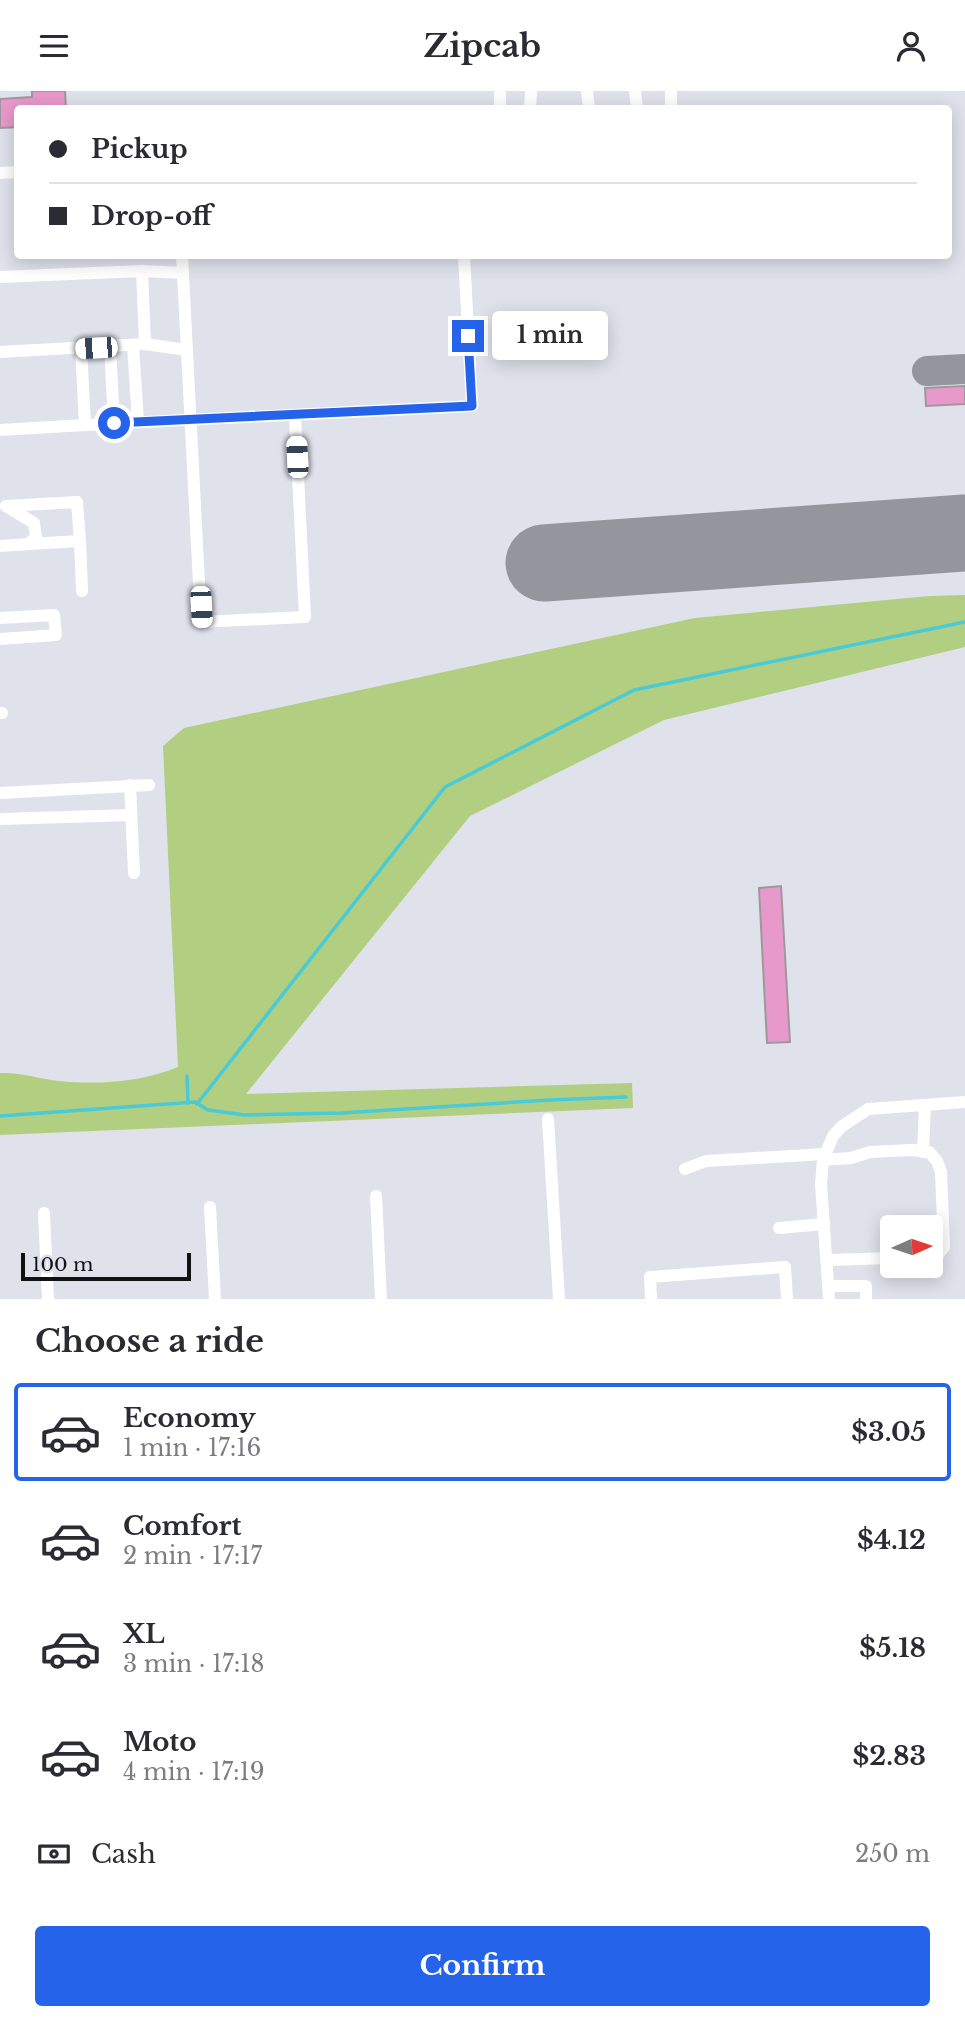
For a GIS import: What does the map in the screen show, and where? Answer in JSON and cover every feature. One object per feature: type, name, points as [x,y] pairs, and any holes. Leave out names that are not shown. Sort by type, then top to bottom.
[{"type":"street","points":[[182,259],[201,622],[305,617],[295,415]]},
{"type":"street","points":[[0,430],[472,406],[464,259]]},
{"type":"street","points":[[0,277],[142,271],[183,273]]},
{"type":"street","points":[[138,422],[142,271]]},
{"type":"street","points":[[0,352],[139,345],[187,350]]},
{"type":"street","points":[[110,347],[114,423]]},
{"type":"street","points":[[81,348],[85,425]]},
{"type":"street","points":[[3,504],[77,502],[82,591]]},
{"type":"street","points":[[3,504],[34,523],[36,537],[29,544]]},
{"type":"street","points":[[0,546],[80,541]]},
{"type":"street","points":[[0,618],[54,615],[55,635],[0,639]]},
{"type":"street","points":[[131,785],[134,873]]},
{"type":"street","points":[[0,793],[149,785]]},
{"type":"street","points":[[0,819],[131,815]]},
{"type":"street","points":[[866,1299],[866,1286],[828,1292],[824,1157],[836,1131],[869,1109],[965,1102]]},
{"type":"street","points":[[923,1152],[925,1105]]},
{"type":"street","points":[[548,1119],[559,1299]]},
{"type":"street","points":[[685,1170],[706,1161],[824,1157],[851,1159],[870,1152],[929,1152],[937,1161],[941,1172],[943,1215]]},
{"type":"street","points":[[376,1196],[381,1299]]},
{"type":"street","points":[[210,1206],[215,1299]]},
{"type":"street","points":[[44,1213],[48,1299]]},
{"type":"street","points":[[943,1222],[943,1248]]},
{"type":"street","points":[[779,1228],[824,1224]]},
{"type":"street","points":[[827,1260],[880,1258]]},
{"type":"street","points":[[652,1299],[650,1276],[785,1267],[787,1299]]},
{"type":"green space","points":[[965,595],[965,647],[664,720],[470,816],[246,1094],[632,1083],[633,1108],[0,1135],[0,1073],[89,1083],[135,1079],[178,1067],[163,746],[184,728],[695,618]]},
{"type":"building","points":[[32,91],[65,91],[66,105],[14,105],[14,127],[0,128],[0,99],[32,97]]},
{"type":"building","points":[[965,386],[965,404],[926,406],[925,388]]},
{"type":"building","points":[[781,886],[790,1042],[767,1043],[759,888]]},
{"type":"waterway","points":[[197,1104],[445,787],[634,690],[965,622]]},
{"type":"waterway","points":[[187,1076],[188,1103]]},
{"type":"waterway","points":[[0,1116],[195,1102],[208,1110],[245,1115],[341,1113],[626,1097]]},
{"type":"taxiway","points":[[927,371],[965,369]]},
{"type":"runway","points":[[544,563],[965,533]]},
{"type":"route","points":[[114,423],[472,406],[468,336]]}]
